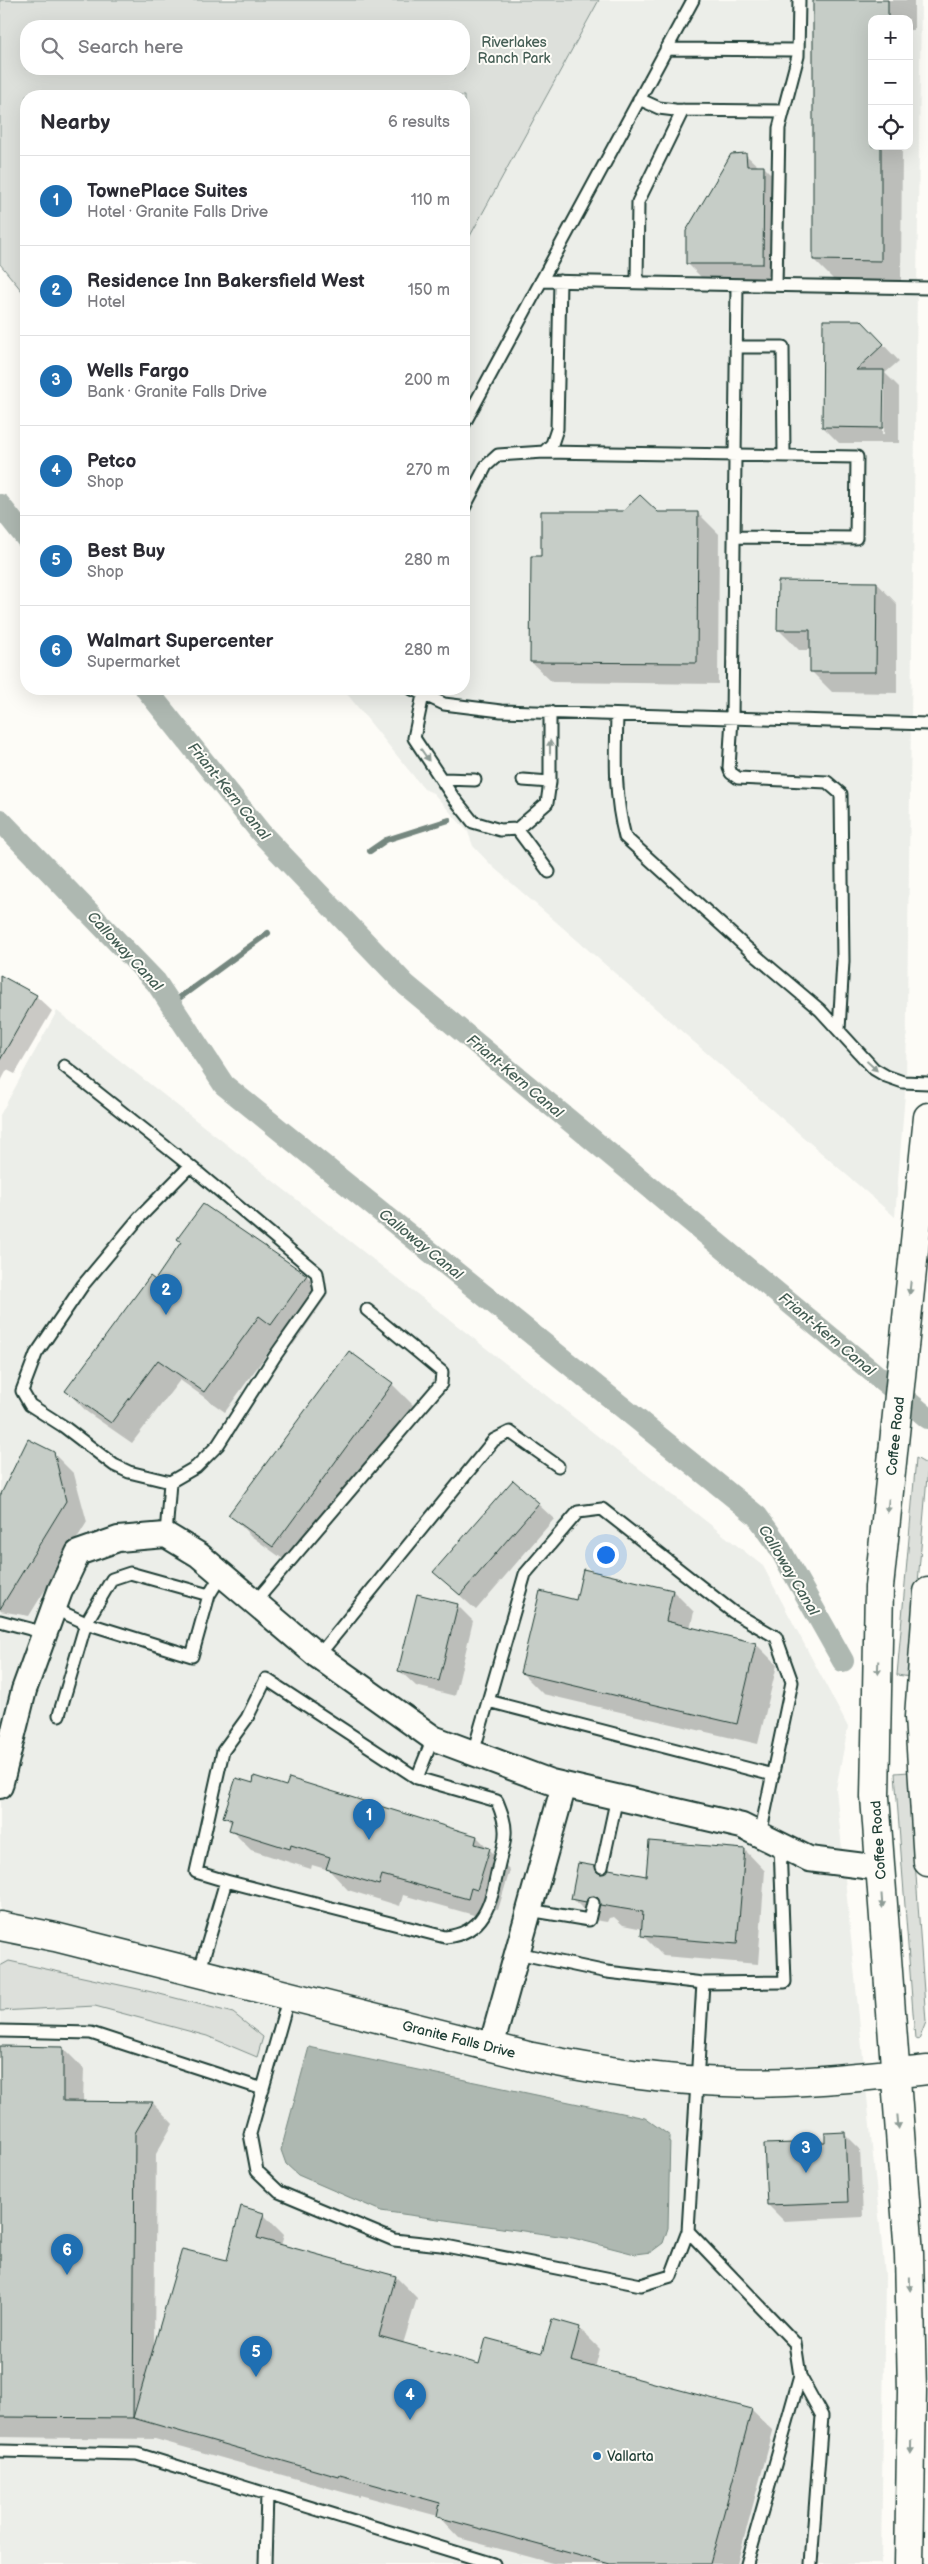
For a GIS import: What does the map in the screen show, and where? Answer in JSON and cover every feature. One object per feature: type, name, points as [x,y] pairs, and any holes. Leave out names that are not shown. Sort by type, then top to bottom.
[{"type":"main road","name":"Coffee Road","points":[[909,2564],[912,2391],[909,2254],[894,2074],[875,1797],[879,1587],[928,1117]]},
{"type":"main road","points":[[928,1592],[919,1717],[928,1862]]},
{"type":"main road","name":"Granite Falls Drive","points":[[0,1926],[55,1937],[491,2047],[604,2071],[695,2081],[793,2082],[928,2070]]},
{"type":"street","points":[[1,1777],[24,1690],[54,1608],[78,1552],[118,1539],[166,1535],[199,1555],[318,1656],[432,1738],[564,1785],[742,1826],[809,1859],[880,1868]]},
{"type":"street","points":[[491,2047],[564,1785]]},
{"type":"lane","points":[[470,413],[693,0]]},
{"type":"lane","points":[[776,286],[779,128],[782,111],[792,84],[798,50],[799,0]]},
{"type":"lane","points":[[666,49],[798,50]]},
{"type":"lane","points":[[639,99],[659,108],[682,110],[782,111]]},
{"type":"lane","points":[[637,283],[638,202],[682,110]]},
{"type":"lane","points":[[541,281],[928,288]]},
{"type":"lane","points":[[544,452],[552,444],[557,429],[560,281]]},
{"type":"lane","points":[[736,285],[732,718],[729,768],[731,773],[738,778],[827,782],[841,794],[843,961],[839,1030]]},
{"type":"lane","points":[[736,347],[783,347],[784,456]]},
{"type":"lane","points":[[470,497],[486,466],[498,455],[544,452],[857,457],[856,538],[734,537]]},
{"type":"lane","points":[[550,712],[550,782],[547,803],[517,829],[500,830],[473,822],[414,738],[423,695],[444,704],[501,711],[550,712],[928,724]]},
{"type":"lane","points":[[617,715],[615,780],[618,811],[624,837],[748,949],[820,1010],[874,1069],[903,1082],[928,1083]]},
{"type":"lane","points":[[442,780],[475,780]]},
{"type":"lane","points":[[522,780],[550,782]]},
{"type":"lane","points":[[517,829],[549,872]]},
{"type":"lane","points":[[64,1066],[190,1166],[317,1273],[320,1292],[275,1356],[218,1445],[196,1466],[170,1482],[128,1472],[114,1465],[78,1437],[30,1405],[22,1391],[36,1354],[83,1284],[139,1218],[190,1166]]},
{"type":"lane","points":[[254,1602],[441,1384],[442,1372],[367,1310]]},
{"type":"lane","points":[[318,1656],[494,1440],[510,1432],[558,1466]]},
{"type":"lane","points":[[166,1535],[170,1482]]},
{"type":"lane","points":[[473,1753],[525,1574],[578,1512],[602,1509],[732,1612],[776,1636],[792,1682],[773,1775],[770,1840],[785,1982],[703,1983],[607,1972],[517,1952]]},
{"type":"lane","points":[[59,1715],[86,1623],[112,1579],[130,1573],[209,1595]]},
{"type":"lane","points":[[54,1608],[86,1623],[192,1656],[209,1595],[222,1574]]},
{"type":"lane","points":[[0,1621],[45,1633]]},
{"type":"lane","points":[[266,1679],[417,1778],[497,1801],[503,1818],[505,1834],[491,1903],[476,1926],[460,1935],[445,1937],[226,1881],[196,1872],[223,1751],[247,1718],[266,1679]]},
{"type":"lane","points":[[488,1701],[773,1775]]},
{"type":"lane","points":[[417,1778],[432,1738]]},
{"type":"lane","points":[[602,1867],[617,1797]]},
{"type":"lane","points":[[199,1973],[226,1881]]},
{"type":"lane","points":[[529,1910],[589,1920],[593,1903]]},
{"type":"lane","points":[[289,1996],[250,2134],[257,2171],[279,2192],[394,2240],[441,2245],[641,2285],[671,2276],[688,2231],[695,2081],[703,1983]]},
{"type":"lane","points":[[0,2031],[91,2033],[263,2089]]},
{"type":"lane","points":[[688,2231],[795,2343],[800,2376],[822,2416],[810,2564]]},
{"type":"lane","points":[[747,2564],[800,2376]]},
{"type":"lane","points":[[0,2451],[137,2454],[494,2564]]},
{"type":"lane","points":[[265,2564],[267,2494]]},
{"type":"shaded area","points":[[599,0],[921,0],[906,1082],[895,1217],[493,867],[473,846],[468,832],[433,793],[424,789],[348,695],[470,695],[470,236]]},
{"type":"shaded area","points":[[57,1011],[763,1566],[848,1727],[836,1789],[885,2275],[881,2564],[0,2564],[0,1115]]},
{"type":"shaded area","points":[[309,2047],[645,2118],[670,2136],[668,2228],[663,2243],[651,2252],[635,2254],[573,2238],[381,2211],[298,2175],[286,2164],[281,2150]]},
{"type":"green space","name":"Riverlakes Ranch Park","points":[[0,0],[599,0],[470,236],[470,90],[20,90],[20,289],[0,264]]},
{"type":"green space","points":[[916,1458],[928,1465],[910,1677],[897,1675]]},
{"type":"green space","points":[[909,1772],[926,2022],[919,2040],[915,2039],[895,1773]]},
{"type":"green space","points":[[9,1961],[152,1992],[233,2013],[263,2037],[257,2057],[207,2036],[95,2006],[0,2011],[0,1966]]},
{"type":"building","points":[[813,0],[888,0],[888,15],[868,15],[868,150],[881,150],[881,261],[813,260]]},
{"type":"building","points":[[746,153],[747,166],[764,166],[763,264],[686,264],[686,231],[731,154]]},
{"type":"building","points":[[823,320],[861,320],[884,344],[856,370],[884,370],[883,428],[822,427]]},
{"type":"building","points":[[640,495],[658,512],[698,512],[697,663],[530,662],[531,556],[541,556],[541,511],[623,511]]},
{"type":"building","points":[[778,581],[877,582],[876,672],[810,672],[810,630],[777,630]]},
{"type":"building","points":[[0,975],[37,995],[0,1060]]},
{"type":"building","points":[[203,1204],[307,1275],[271,1325],[259,1316],[204,1392],[158,1360],[111,1423],[65,1391],[150,1276],[155,1280],[181,1242],[177,1239]]},
{"type":"building","points":[[349,1351],[393,1383],[273,1547],[228,1515]]},
{"type":"building","points":[[28,1439],[54,1452],[66,1501],[0,1609],[0,1496]]},
{"type":"building","points":[[513,1480],[539,1503],[460,1595],[433,1572]]},
{"type":"building","points":[[583,1569],[673,1590],[666,1621],[756,1643],[737,1724],[520,1673],[540,1591],[576,1600]]},
{"type":"building","points":[[417,1594],[458,1604],[439,1681],[398,1671]]},
{"type":"building","points":[[254,1776],[286,1786],[289,1778],[477,1836],[475,1844],[490,1848],[477,1890],[471,1888],[468,1899],[382,1875],[379,1885],[326,1869],[330,1857],[291,1845],[290,1849],[229,1830],[232,1820],[223,1817],[236,1778],[253,1783]]},
{"type":"building","points":[[649,1841],[745,1849],[737,1944],[641,1936],[643,1912],[600,1905],[598,1898],[594,1896],[588,1898],[586,1902],[571,1899],[578,1863],[595,1866],[597,1872],[601,1874],[609,1869],[646,1876]]},
{"type":"building","points":[[0,2046],[63,2047],[63,2101],[153,2102],[135,2133],[133,2418],[0,2417]]},
{"type":"building","points":[[845,2132],[848,2202],[767,2205],[764,2144],[825,2142],[825,2133]]},
{"type":"building","points":[[241,2206],[264,2213],[257,2238],[396,2276],[379,2336],[479,2364],[486,2338],[542,2353],[552,2319],[580,2327],[571,2361],[752,2409],[710,2564],[610,2564],[437,2517],[440,2503],[340,2475],[339,2477],[133,2418],[182,2249],[227,2260]]},
{"type":"waterway","name":"Friant-Kern Canal","points":[[0,505],[20,530]]},
{"type":"waterway","name":"Friant-Kern Canal","points":[[151,695],[261,833],[406,985],[928,1418]]},
{"type":"waterway","name":"Calloway Canal","points":[[0,820],[156,982],[224,1085],[757,1516],[776,1542],[843,1661]]},
{"type":"waterway","points":[[370,851],[386,840],[449,820]]},
{"type":"waterway","points":[[171,1004],[268,933]]},
{"type":"place","name":"Residence Inn Bakersfield West","points":[[166,1315]]},
{"type":"place","name":"TownePlace Suites","points":[[369,1840]]},
{"type":"place","name":"Wells Fargo","points":[[806,2173]]},
{"type":"place","name":"Walmart Supercenter","points":[[67,2275]]},
{"type":"place","name":"Best Buy","points":[[256,2377]]},
{"type":"place","name":"Petco","points":[[410,2420]]},
{"type":"place","name":"Vallarta","points":[[597,2456]]}]
